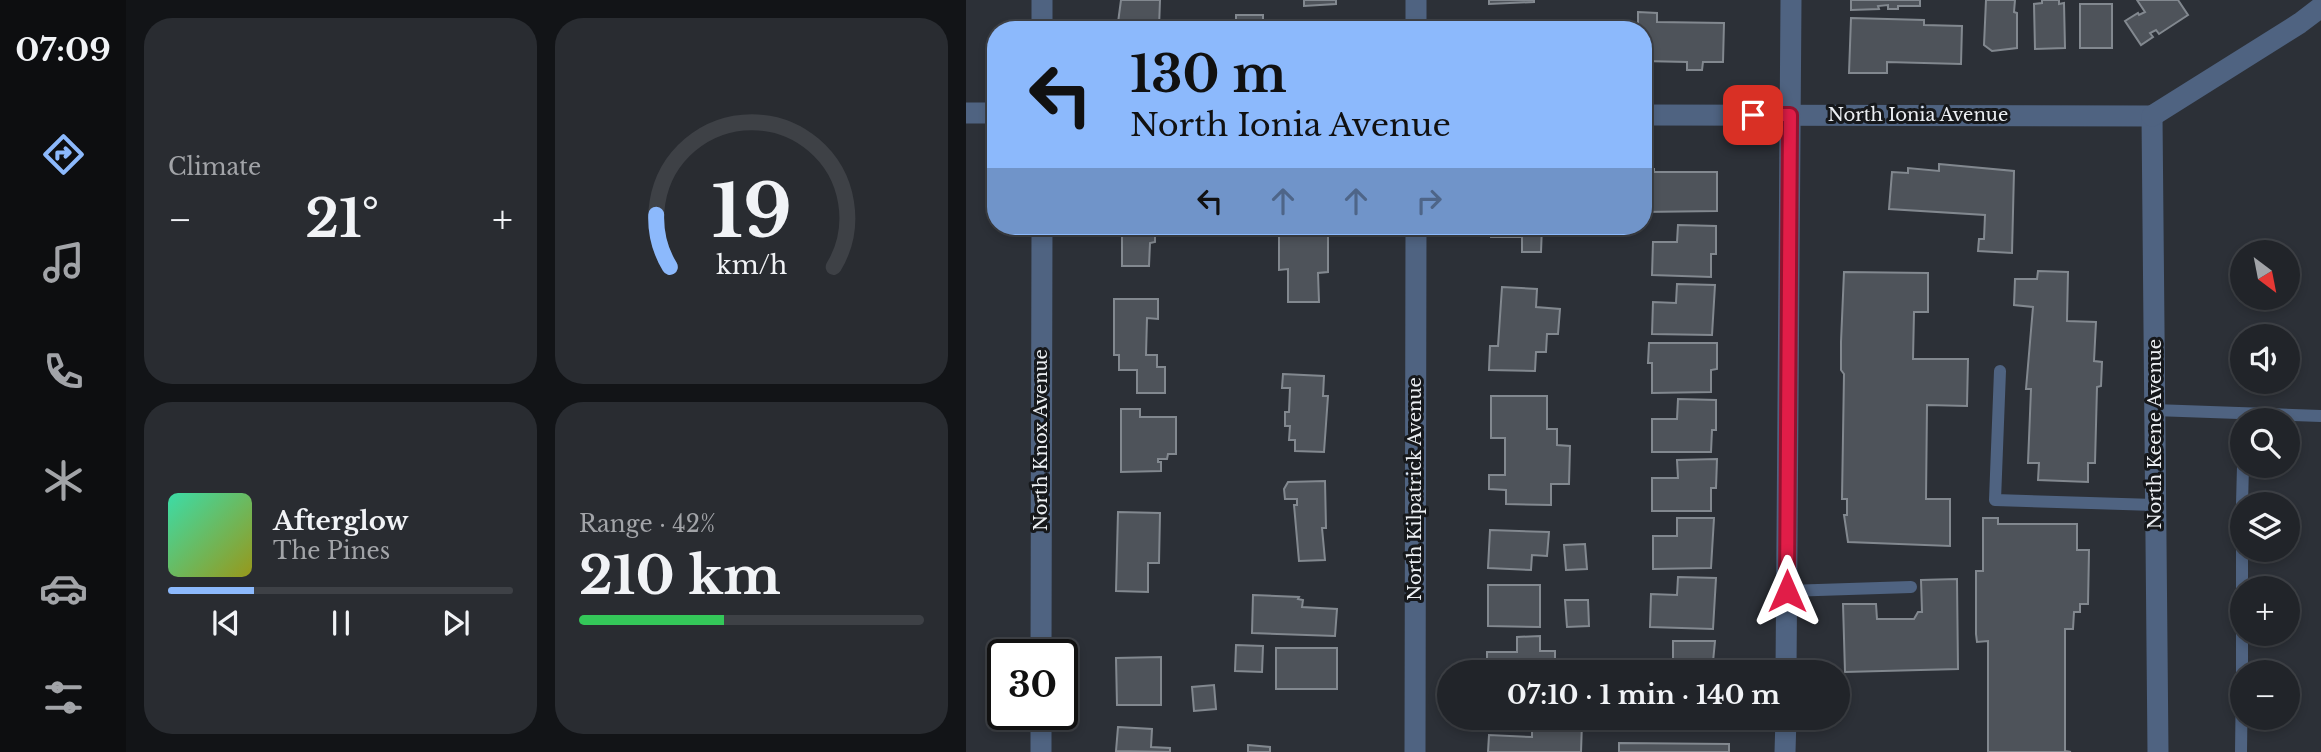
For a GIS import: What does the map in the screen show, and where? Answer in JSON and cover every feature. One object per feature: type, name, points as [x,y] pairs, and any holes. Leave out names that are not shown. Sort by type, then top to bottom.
[{"type":"street","points":[[1042,0],[1042,21]]},
{"type":"street","points":[[1416,0],[1416,21]]},
{"type":"street","points":[[1786,660],[1791,0]]},
{"type":"street","points":[[2152,116],[2321,7]]},
{"type":"street","points":[[966,113],[987,113]]},
{"type":"street","name":"North Ionia Avenue","points":[[1652,115],[2152,116]]},
{"type":"street","name":"North Keene Avenue","points":[[2152,116],[2158,752]]},
{"type":"street","name":"North Knox Avenue","points":[[1041,639],[1042,235]]},
{"type":"street","name":"North Kilpatrick Avenue","points":[[1415,752],[1416,235]]},
{"type":"street","points":[[1041,730],[1041,752]]},
{"type":"street","points":[[1785,752],[1786,730]]},
{"type":"lane","points":[[2000,371],[1995,500],[2155,505]]},
{"type":"lane","points":[[2154,410],[2230,416]]},
{"type":"lane","points":[[2300,416],[2321,416]]},
{"type":"lane","points":[[1787,591],[1911,587]]},
{"type":"lane","points":[[2241,730],[2241,752]]},
{"type":"building","points":[[1121,0],[1160,0],[1159,21],[1118,21]]},
{"type":"building","points":[[1304,0],[1336,0],[1336,4],[1304,6]]},
{"type":"building","points":[[1489,0],[1534,0],[1534,2],[1489,4]]},
{"type":"building","points":[[1851,0],[1920,0],[1920,6],[1888,9],[1888,5],[1878,6],[1879,9],[1851,10]]},
{"type":"building","points":[[1986,0],[2015,0],[2017,48],[1992,51],[1984,45]]},
{"type":"building","points":[[2042,0],[2059,0],[2059,4],[2064,3],[2065,48],[2035,49],[2034,4],[2042,3]]},
{"type":"building","points":[[2137,0],[2178,0],[2188,15],[2159,34],[2156,30],[2150,33],[2153,37],[2141,45],[2125,21],[2145,12]]},
{"type":"building","points":[[2080,4],[2112,4],[2112,48],[2080,48]]},
{"type":"building","points":[[1638,12],[1657,13],[1657,22],[1724,23],[1723,62],[1703,62],[1702,70],[1687,70],[1687,62],[1652,61],[1652,21],[1638,21]]},
{"type":"building","points":[[1236,15],[1263,15],[1263,21],[1236,21]]},
{"type":"building","points":[[1851,18],[1924,20],[1924,25],[1962,26],[1961,64],[1887,62],[1887,73],[1849,73]]},
{"type":"building","points":[[1939,164],[2014,171],[2012,253],[1978,251],[1979,239],[1984,239],[1985,215],[1889,209],[1892,172],[1908,173],[1908,168],[1939,171]]},
{"type":"building","points":[[1652,169],[1654,172],[1717,172],[1717,211],[1652,212]]},
{"type":"building","points":[[1678,225],[1716,226],[1716,254],[1711,254],[1711,277],[1652,275],[1653,242],[1677,242]]},
{"type":"building","points":[[1122,235],[1155,235],[1155,242],[1150,243],[1149,266],[1122,266]]},
{"type":"building","points":[[1279,235],[1328,235],[1328,272],[1318,273],[1319,302],[1288,302],[1288,269],[1279,270]]},
{"type":"building","points":[[1542,235],[1541,252],[1522,252],[1522,237],[1491,237]]},
{"type":"building","points":[[2038,271],[2068,272],[2067,321],[2096,322],[2094,361],[2102,362],[2101,386],[2097,387],[2095,463],[2088,463],[2088,482],[2038,480],[2039,463],[2028,463],[2031,389],[2026,389],[2033,307],[2014,305],[2015,279],[2037,279]]},
{"type":"building","points":[[1844,272],[1928,273],[1928,312],[1914,312],[1913,359],[1968,359],[1967,406],[1927,405],[1926,499],[1950,499],[1950,546],[1848,542],[1844,515],[1847,515],[1847,499],[1842,499],[1844,374],[1841,370],[1841,342]]},
{"type":"building","points":[[1677,284],[1715,285],[1712,335],[1652,334],[1653,302],[1676,303]]},
{"type":"building","points":[[1502,287],[1537,289],[1536,307],[1560,309],[1558,334],[1547,334],[1546,352],[1536,352],[1535,371],[1489,370],[1490,346],[1498,346]]},
{"type":"building","points":[[1114,299],[1158,299],[1158,319],[1147,318],[1146,355],[1157,355],[1157,367],[1165,367],[1165,393],[1137,393],[1137,370],[1119,370],[1119,355],[1114,355]]},
{"type":"building","points":[[1649,343],[1717,343],[1717,369],[1711,370],[1711,392],[1652,393],[1652,363],[1648,363]]},
{"type":"building","points":[[1283,374],[1324,376],[1323,396],[1328,396],[1324,452],[1295,451],[1295,440],[1289,440],[1290,426],[1285,426],[1285,412],[1289,412],[1290,388],[1282,388]]},
{"type":"building","points":[[1491,396],[1547,396],[1547,429],[1557,429],[1557,445],[1570,446],[1569,484],[1551,484],[1551,505],[1506,504],[1506,490],[1489,489],[1489,475],[1505,475],[1505,438],[1491,438]]},
{"type":"building","points":[[1678,399],[1716,400],[1716,430],[1712,430],[1711,452],[1652,452],[1652,419],[1677,419]]},
{"type":"building","points":[[1121,409],[1140,409],[1140,417],[1176,417],[1176,454],[1168,454],[1167,459],[1158,459],[1158,462],[1161,462],[1161,471],[1121,472]]},
{"type":"building","points":[[1717,459],[1716,488],[1711,488],[1711,511],[1652,511],[1652,478],[1678,478],[1677,460]]},
{"type":"building","points":[[1325,481],[1326,528],[1322,528],[1325,560],[1299,561],[1294,505],[1297,505],[1297,499],[1285,499],[1284,489],[1288,482]]},
{"type":"building","points":[[1118,512],[1160,513],[1159,563],[1148,563],[1148,592],[1116,591]]},
{"type":"building","points":[[1677,518],[1714,518],[1711,568],[1653,569],[1653,536],[1677,536]]},
{"type":"building","points":[[1983,518],[1998,518],[1998,524],[2077,524],[2077,550],[2089,550],[2088,604],[2080,604],[2080,612],[2074,612],[2073,629],[2065,629],[2065,751],[2071,752],[1988,752],[1988,641],[1977,642],[1976,634],[1976,571],[1983,571]]},
{"type":"building","points":[[1490,530],[1549,532],[1547,556],[1532,555],[1531,570],[1488,568]]},
{"type":"building","points":[[1585,544],[1587,569],[1566,570],[1564,545]]},
{"type":"building","points":[[1678,577],[1716,578],[1713,629],[1650,627],[1651,594],[1677,595]]},
{"type":"building","points":[[1957,579],[1958,669],[1850,672],[1850,660],[1845,660],[1843,604],[1876,604],[1877,619],[1914,619],[1918,612],[1922,612],[1921,580]]},
{"type":"building","points":[[1488,585],[1540,585],[1540,627],[1488,626]]},
{"type":"building","points":[[1253,595],[1299,597],[1298,599],[1303,600],[1302,607],[1337,609],[1335,636],[1252,633]]},
{"type":"building","points":[[1565,600],[1588,600],[1589,626],[1567,627]]},
{"type":"building","points":[[1540,636],[1540,651],[1555,651],[1555,660],[1487,660],[1487,652],[1517,652],[1517,637]]},
{"type":"building","points":[[1673,641],[1715,641],[1713,660],[1673,660]]},
{"type":"building","points":[[1236,645],[1263,646],[1262,672],[1235,671]]},
{"type":"building","points":[[1276,648],[1337,648],[1337,689],[1276,689]]},
{"type":"building","points":[[1161,657],[1161,705],[1117,705],[1116,658]]},
{"type":"building","points":[[1214,685],[1216,709],[1194,711],[1192,687]]},
{"type":"building","points":[[1118,727],[1152,729],[1151,747],[1170,748],[1170,752],[1116,751]]},
{"type":"building","points":[[1532,730],[1582,730],[1581,752],[1488,752],[1489,735],[1532,737]]},
{"type":"building","points":[[1619,743],[1729,744],[1729,752],[1619,752]]},
{"type":"building","points":[[1248,745],[1270,747],[1270,752],[1248,752]]},
{"type":"route","points":[[1753,115],[1790,115],[1787,591]]}]
